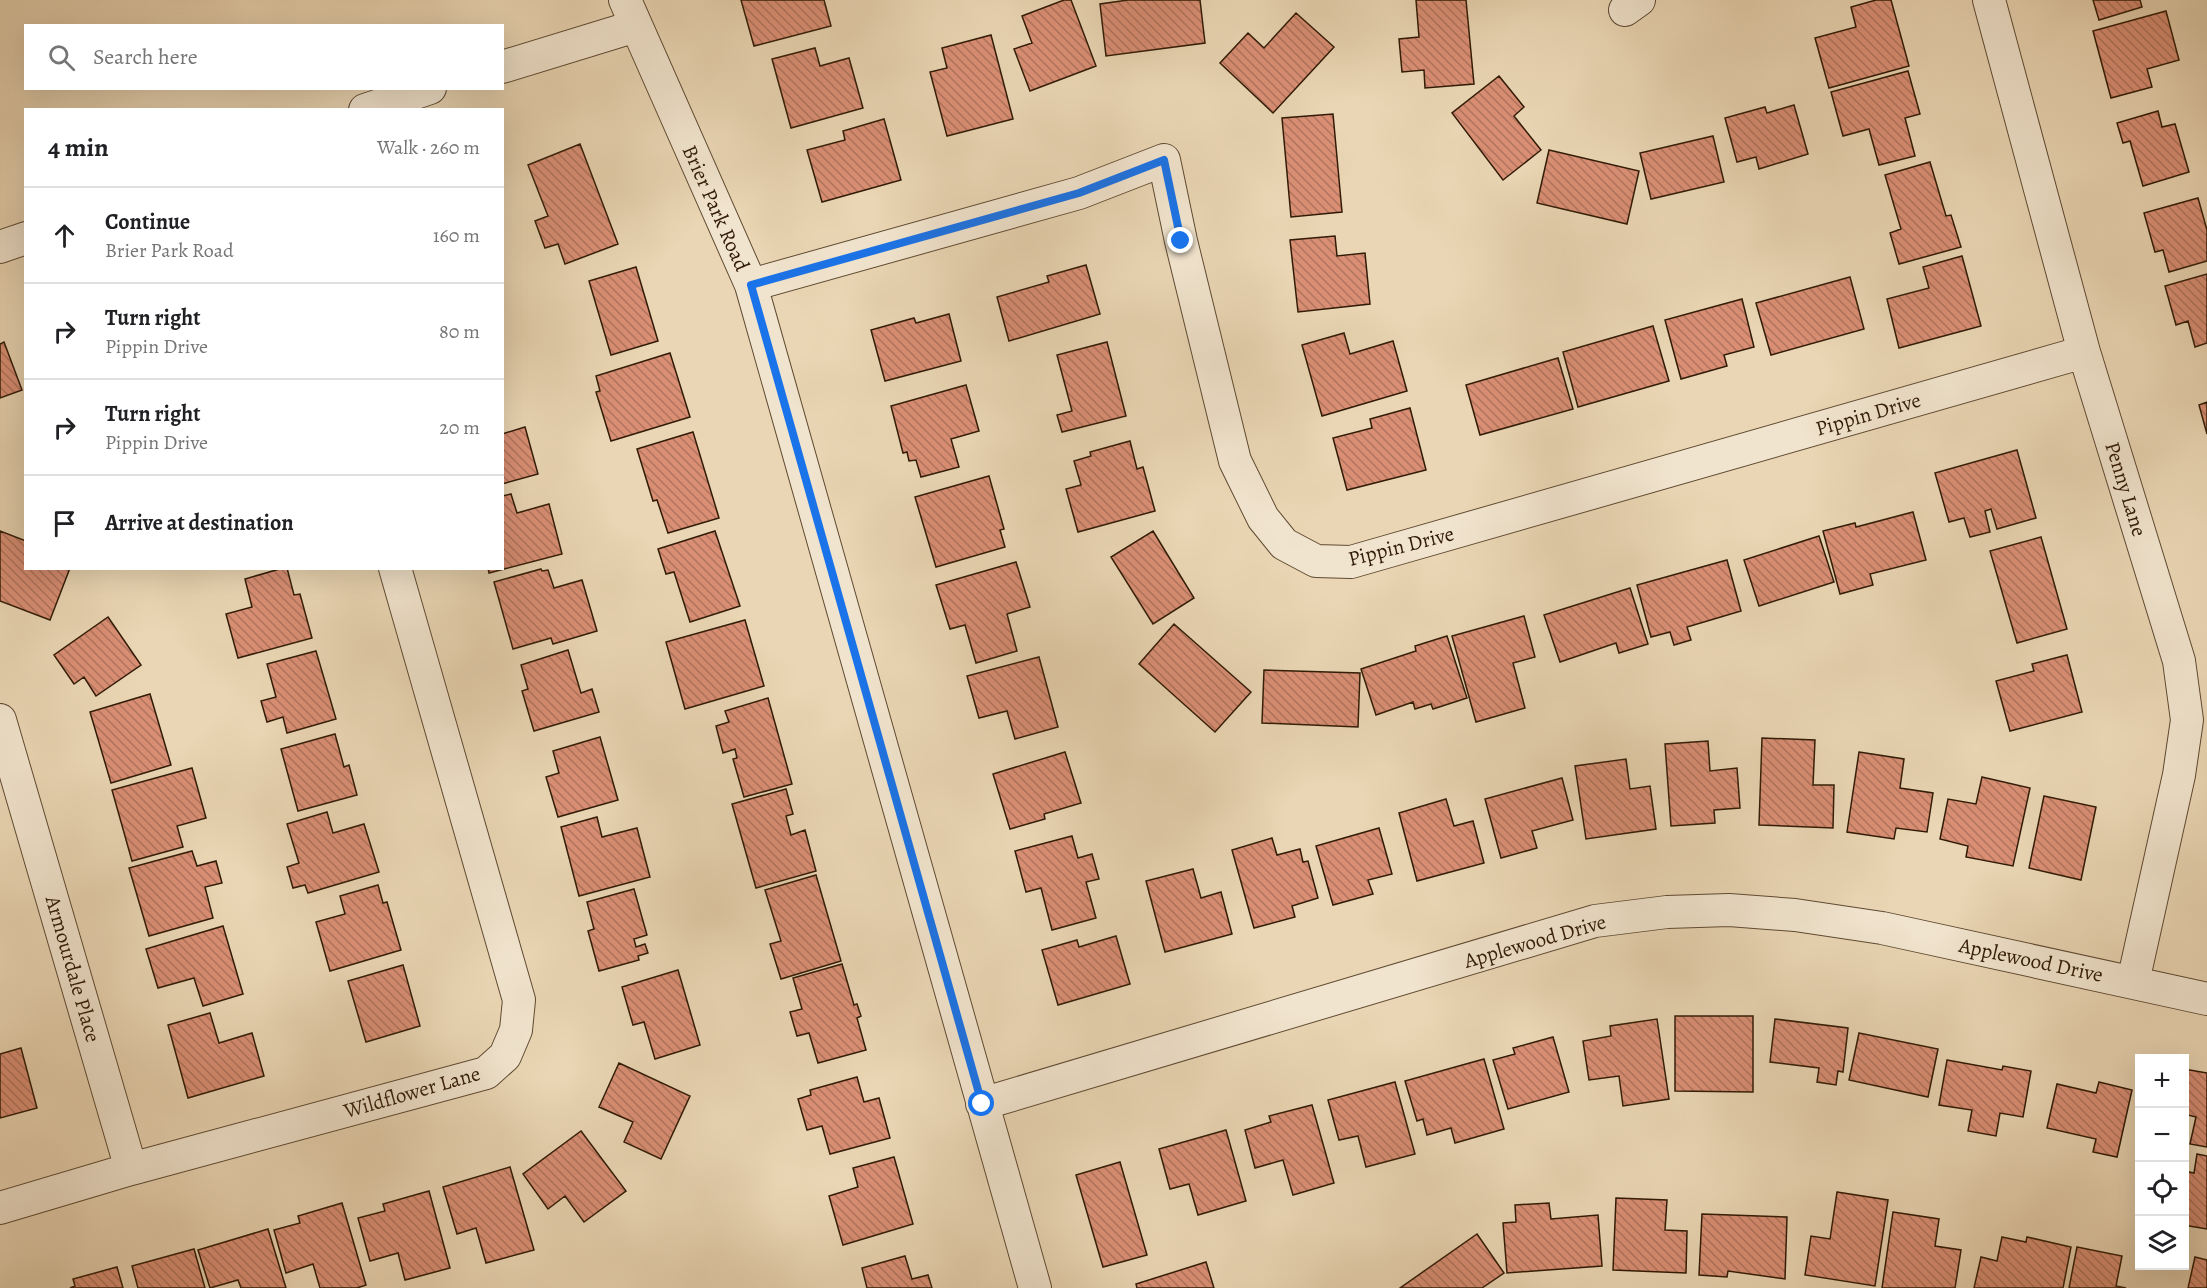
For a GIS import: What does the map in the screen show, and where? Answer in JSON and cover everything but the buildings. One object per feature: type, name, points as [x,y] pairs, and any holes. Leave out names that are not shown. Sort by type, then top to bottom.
[{"type":"street","name":"Penny Lane","points":[[1989,0],[2084,352],[2179,661],[2187,720],[2179,775],[2133,982]]},
{"type":"street","points":[[504,66],[631,13]]},
{"type":"street","name":"Brier Park Road","points":[[631,13],[751,285],[1035,1288]]},
{"type":"street","points":[[371,108],[424,90]]},
{"type":"street","name":"Pippin Drive","points":[[751,285],[1079,193],[1164,160],[1181,241],[1235,461],[1263,518],[1284,544],[1316,561],[1351,562],[2084,352]]},
{"type":"street","points":[[0,247],[24,239]]},
{"type":"street","name":"Wildflower Lane","points":[[0,1208],[131,1169],[486,1073],[505,1056],[516,1030],[519,1000],[396,570]]},
{"type":"street","name":"Armourdale Place","points":[[0,720],[7,771],[131,1169]]},
{"type":"street","name":"Applewood Drive","points":[[982,1104],[1595,921],[1667,912],[1729,910],[1795,915],[1881,928],[2207,999]]},
{"type":"route","points":[[982,1104],[751,285],[1079,193],[1164,160],[1181,241]]}]
